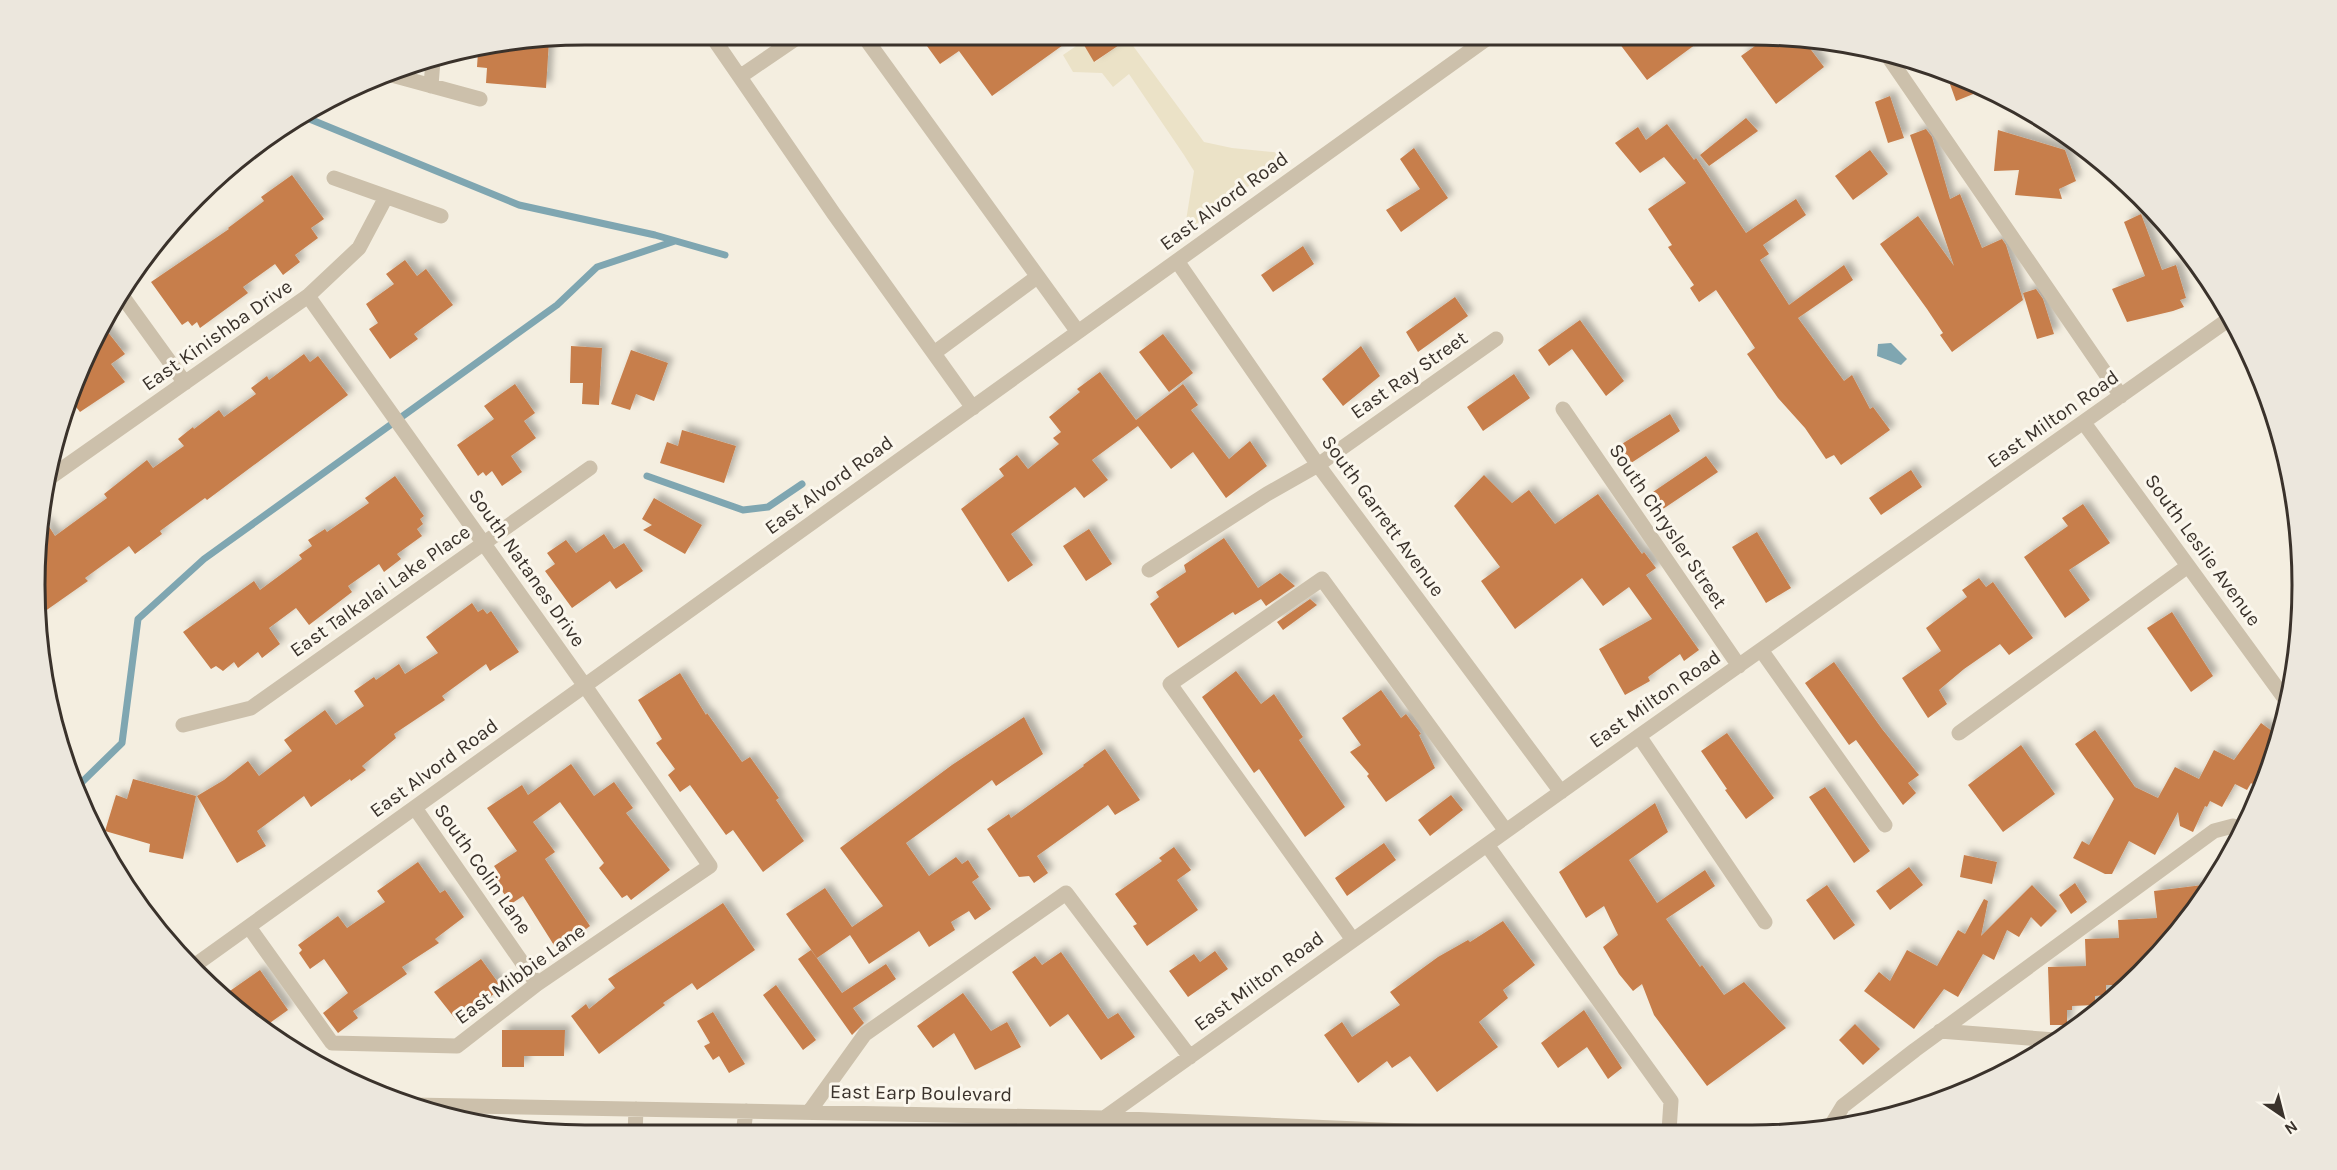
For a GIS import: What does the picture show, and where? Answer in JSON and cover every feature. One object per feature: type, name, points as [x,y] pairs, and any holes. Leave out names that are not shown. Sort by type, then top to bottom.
[{"type":"street","points":[[718,45],[834,214],[973,408]]},
{"type":"street","points":[[741,76],[786,45]]},
{"type":"street","points":[[870,45],[1078,332]]},
{"type":"street","name":"East Alvord Road","points":[[199,962],[1478,45]]},
{"type":"street","points":[[1893,63],[2121,396]]},
{"type":"street","points":[[431,86],[432,67]]},
{"type":"street","points":[[400,78],[480,99]]},
{"type":"street","points":[[334,178],[441,216]]},
{"type":"street","name":"East Kinishba Drive","points":[[56,474],[308,296],[359,248],[386,197]]},
{"type":"street","name":"South Garrett Avenue","points":[[1177,261],[1318,465],[1561,792]]},
{"type":"street","points":[[934,353],[1037,277]]},
{"type":"street","name":"South Natanes Drive","points":[[308,296],[710,866]]},
{"type":"street","points":[[126,301],[185,383]]},
{"type":"street","name":"East Milton Road","points":[[1104,1118],[2224,322]]},
{"type":"street","name":"East Ray Street","points":[[1149,570],[1266,494],[1318,465],[1496,339]]},
{"type":"street","name":"South Chrysler Street","points":[[1563,410],[1739,666]]},
{"type":"street","name":"South Leslie Avenue","points":[[2084,423],[2281,694]]},
{"type":"street","name":"East Talkalai Lake Place","points":[[183,725],[251,708],[590,468]]},
{"type":"street","points":[[1959,733],[2188,566]]},
{"type":"street","points":[[1353,940],[1170,684],[1322,579],[1506,831]]},
{"type":"street","points":[[1761,650],[1885,825]]},
{"type":"street","points":[[1639,736],[1765,922]]},
{"type":"street","name":"South Colin Lane","points":[[414,808],[537,984]]},
{"type":"street","points":[[1836,1118],[1843,1106],[1940,1031],[2214,831],[2235,826]]},
{"type":"street","points":[[1487,845],[1671,1101],[1669,1125]]},
{"type":"street","name":"East Mibbie Lane","points":[[249,927],[332,1043],[457,1046],[537,984],[710,866]]},
{"type":"street","points":[[808,1112],[865,1034],[1066,892],[1190,1056]]},
{"type":"street","points":[[1940,1031],[2044,1039]]},
{"type":"street","name":"East Earp Boulevard","points":[[440,1106],[1104,1118],[1266,1125]]},
{"type":"street","points":[[635,1125],[636,1109]]},
{"type":"street","points":[[744,1125],[746,1111]]},
{"type":"shaded area","points":[[1078,45],[1084,45],[1095,62],[1119,45],[1132,45],[1204,142],[1232,148],[1283,153],[1286,159],[1184,233],[1194,171],[1129,74],[1113,87],[1102,73],[1073,72],[1063,55]]},
{"type":"water","points":[[1891,343],[1907,359],[1901,365],[1877,356],[1878,344]]},
{"type":"building","points":[[926,45],[1063,45],[992,96],[959,51],[940,64]]},
{"type":"building","points":[[1084,45],[1119,45],[1094,62]]},
{"type":"building","points":[[1621,45],[1695,45],[1647,80]]},
{"type":"building","points":[[1756,45],[1810,49],[1824,67],[1776,104],[1741,56]]},
{"type":"building","points":[[549,46],[546,88],[486,83],[487,68],[477,67],[478,56]]},
{"type":"building","points":[[1949,83],[1975,93],[1956,101]]},
{"type":"building","points":[[1890,96],[1904,138],[1888,143],[1875,102]]},
{"type":"building","points":[[1746,118],[1758,131],[1709,166],[1700,155]]},
{"type":"building","points":[[1667,124],[1694,160],[1696,158],[1746,233],[1796,199],[1806,215],[1763,245],[1769,254],[1760,260],[1789,305],[1844,265],[1853,280],[1798,318],[1844,381],[1852,375],[1870,409],[1873,407],[1890,430],[1841,465],[1834,455],[1826,459],[1805,428],[1778,398],[1747,354],[1755,348],[1716,290],[1699,302],[1690,288],[1694,285],[1668,247],[1672,245],[1648,209],[1686,183],[1664,157],[1640,173],[1615,143],[1638,127],[1646,140]]},
{"type":"building","points":[[1926,129],[1932,137],[1950,199],[1960,194],[1982,248],[2002,239],[2006,245],[2023,300],[1952,352],[1940,335],[1943,333],[1927,309],[1880,244],[1918,216],[1954,266],[1910,135]]},
{"type":"building","points":[[1998,130],[2065,150],[2076,181],[2059,189],[2062,199],[2015,195],[2019,170],[1994,171]]},
{"type":"building","points":[[1414,148],[1448,198],[1401,232],[1386,210],[1420,189],[1400,159]]},
{"type":"building","points":[[1870,150],[1888,174],[1853,200],[1835,176]]},
{"type":"building","points":[[292,175],[324,219],[311,228],[318,238],[295,255],[300,262],[283,275],[275,264],[243,287],[248,293],[200,328],[197,322],[192,326],[188,321],[182,325],[151,282],[229,229],[264,201],[261,197]]},
{"type":"building","points":[[2141,214],[2162,270],[2176,265],[2186,298],[2180,300],[2184,307],[2127,322],[2112,289],[2145,276],[2124,222]]},
{"type":"building","points":[[1303,246],[1314,264],[1273,292],[1261,275]]},
{"type":"building","points":[[405,260],[417,276],[426,269],[453,305],[414,334],[418,339],[390,359],[369,329],[378,323],[366,304],[394,284],[386,274]]},
{"type":"building","points":[[2036,289],[2043,299],[2054,334],[2037,339],[2023,293]]},
{"type":"building","points":[[1455,297],[1468,316],[1418,352],[1406,332]]},
{"type":"building","points":[[1580,320],[1624,381],[1606,396],[1572,349],[1549,366],[1538,350]]},
{"type":"building","points":[[108,332],[125,354],[111,364],[125,382],[80,412],[76,406],[86,378]]},
{"type":"building","points":[[1163,334],[1193,373],[1169,392],[1139,352]]},
{"type":"building","points":[[571,346],[602,348],[599,405],[582,404],[583,383],[570,383]]},
{"type":"building","points":[[1361,346],[1380,376],[1343,406],[1322,379]]},
{"type":"building","points":[[631,350],[668,363],[654,401],[636,394],[630,410],[611,404]]},
{"type":"building","points":[[304,354],[310,362],[318,356],[348,395],[207,500],[205,498],[160,531],[162,534],[135,554],[129,546],[85,578],[88,581],[46,611],[46,550],[49,526],[55,536],[107,498],[104,494],[147,460],[153,468],[184,446],[178,439],[193,427],[194,429],[219,410],[224,417],[256,394],[251,388],[267,376],[269,380]]},
{"type":"building","points":[[1100,372],[1136,420],[1183,384],[1198,405],[1191,410],[1229,459],[1250,441],[1267,466],[1226,498],[1193,452],[1171,469],[1138,426],[1092,460],[1108,480],[1084,498],[1075,487],[1011,534],[1033,565],[1008,582],[961,509],[1004,476],[999,469],[1017,455],[1028,469],[1059,444],[1053,438],[1061,432],[1049,417],[1080,392],[1077,389]]},
{"type":"building","points":[[1514,374],[1530,398],[1483,431],[1467,407]]},
{"type":"building","points":[[515,384],[535,413],[524,421],[536,438],[511,456],[522,472],[502,486],[492,471],[486,476],[483,472],[478,476],[457,445],[494,419],[484,406]]},
{"type":"building","points":[[1670,414],[1680,431],[1628,465],[1617,447]]},
{"type":"building","points":[[682,430],[736,446],[724,483],[660,463],[667,442],[678,446]]},
{"type":"building","points":[[1706,456],[1718,472],[1660,511],[1650,494]]},
{"type":"building","points":[[1911,470],[1922,487],[1881,515],[1869,498]]},
{"type":"building","points":[[1484,475],[1512,503],[1529,490],[1555,524],[1598,494],[1642,554],[1644,552],[1656,568],[1646,575],[1699,650],[1684,661],[1680,654],[1648,677],[1650,681],[1625,695],[1599,649],[1652,619],[1629,587],[1603,606],[1582,578],[1515,629],[1481,581],[1500,567],[1454,506]]},
{"type":"building","points":[[395,476],[424,516],[420,519],[423,524],[417,529],[422,536],[397,554],[401,559],[384,572],[379,564],[348,586],[352,592],[309,625],[296,608],[269,628],[280,644],[262,658],[258,652],[238,668],[234,662],[223,671],[216,666],[211,669],[183,632],[254,581],[260,590],[302,559],[299,555],[312,546],[308,540],[325,529],[327,532],[369,503],[365,498]]},
{"type":"building","points":[[654,498],[702,525],[685,554],[643,530],[652,525],[642,519]]},
{"type":"building","points":[[2083,504],[2110,543],[2069,570],[2090,600],[2065,618],[2024,557],[2068,526],[2062,518]]},
{"type":"building","points":[[1089,529],[1112,564],[1086,581],[1063,546]]},
{"type":"building","points":[[1757,532],[1791,588],[1766,603],[1732,547]]},
{"type":"building","points":[[604,534],[614,549],[624,543],[643,571],[616,589],[610,581],[572,608],[545,571],[555,564],[547,553],[566,540],[576,553]]},
{"type":"building","points":[[1224,538],[1258,588],[1280,573],[1295,586],[1266,606],[1261,599],[1235,615],[1233,612],[1178,648],[1150,604],[1159,597],[1156,592],[1186,572],[1184,565]]},
{"type":"building","points":[[1979,578],[1986,587],[1993,582],[2033,638],[2009,655],[2000,644],[1964,669],[1939,690],[1947,704],[1928,718],[1902,678],[1941,651],[1926,628],[1967,597],[1962,590]]},
{"type":"building","points":[[1310,599],[1317,605],[1283,630],[1277,622]]},
{"type":"building","points":[[472,603],[478,612],[483,609],[487,614],[491,611],[519,652],[490,671],[486,664],[442,696],[445,700],[394,734],[396,738],[362,766],[366,770],[351,781],[350,779],[311,807],[304,796],[257,831],[266,846],[237,863],[197,796],[224,780],[248,761],[259,776],[292,751],[284,740],[325,710],[336,725],[364,706],[354,691],[374,677],[376,680],[399,664],[405,674],[438,653],[426,637]]},
{"type":"building","points":[[2172,612],[2213,676],[2191,692],[2147,628]]},
{"type":"building","points":[[1834,662],[1882,729],[1919,775],[1908,783],[1916,793],[1903,805],[1856,740],[1849,745],[1805,683]]},
{"type":"building","points":[[1236,671],[1261,704],[1274,694],[1303,737],[1299,740],[1345,807],[1305,837],[1259,769],[1254,773],[1202,697]]},
{"type":"building","points":[[680,673],[706,715],[707,713],[742,762],[750,757],[779,798],[776,800],[804,841],[763,872],[733,830],[726,835],[690,785],[680,792],[668,775],[675,769],[656,743],[662,739],[638,700]]},
{"type":"building","points":[[1381,690],[1401,718],[1406,714],[1421,734],[1419,735],[1435,768],[1386,802],[1367,776],[1369,774],[1350,752],[1361,745],[1342,718]]},
{"type":"building","points":[[1024,717],[1043,754],[996,786],[992,780],[906,843],[929,876],[956,857],[962,864],[968,860],[979,877],[972,882],[991,909],[975,920],[969,911],[951,922],[955,930],[929,947],[919,931],[869,964],[850,935],[817,958],[786,914],[825,888],[852,927],[883,906],[840,848],[952,765]]},
{"type":"building","points":[[2261,723],[2272,731],[2254,785],[2251,783],[2247,790],[2235,784],[2222,807],[2210,801],[2207,807],[2205,806],[2193,832],[2180,826],[2178,812],[2155,855],[2129,841],[2112,874],[2105,874],[2073,858],[2082,841],[2089,845],[2114,799],[2075,744],[2095,730],[2135,787],[2158,798],[2175,767],[2199,779],[2214,750],[2234,760]]},
{"type":"building","points":[[1727,733],[1774,798],[1746,819],[1701,751]]},
{"type":"building","points":[[2021,745],[2055,794],[2003,832],[1968,785]]},
{"type":"building","points":[[1105,749],[1140,800],[1115,815],[1108,805],[1037,856],[1048,873],[1034,883],[1029,876],[1019,877],[987,829],[1009,814],[1011,818]]},
{"type":"building","points":[[571,764],[594,796],[614,782],[633,808],[626,813],[670,870],[631,900],[627,895],[622,898],[599,868],[604,863],[560,802],[533,822],[555,852],[545,859],[590,926],[557,950],[523,896],[511,904],[494,879],[500,875],[494,866],[517,851],[487,808],[522,785],[528,795]]},
{"type":"building","points":[[133,779],[196,796],[183,859],[149,852],[150,844],[105,831],[116,795],[127,799]]},
{"type":"building","points":[[1825,787],[1870,851],[1854,863],[1809,797]]},
{"type":"building","points":[[1451,795],[1463,810],[1430,836],[1418,820]]},
{"type":"building","points":[[1655,803],[1668,832],[1629,860],[1657,903],[1705,870],[1715,886],[1666,919],[1700,967],[1702,965],[1724,995],[1744,982],[1786,1028],[1707,1086],[1654,1015],[1642,984],[1633,991],[1619,974],[1603,947],[1618,935],[1604,906],[1586,918],[1559,872]]},
{"type":"building","points":[[1384,843],[1396,860],[1347,896],[1335,878]]},
{"type":"building","points":[[1174,847],[1191,870],[1177,880],[1198,910],[1147,946],[1133,926],[1137,924],[1115,894],[1162,861],[1159,858]]},
{"type":"building","points":[[1964,855],[1997,862],[1992,884],[1960,877]]},
{"type":"building","points":[[418,862],[440,893],[445,890],[464,917],[435,939],[439,943],[402,967],[407,974],[353,1011],[358,1018],[338,1033],[323,1013],[348,993],[324,959],[310,969],[299,953],[302,950],[298,945],[338,916],[347,928],[385,902],[377,891]]},
{"type":"building","points":[[1909,867],[1923,885],[1890,910],[1876,891]]},
{"type":"building","points":[[2075,883],[2087,902],[2071,914],[2059,895]]},
{"type":"building","points":[[1827,885],[1855,925],[1834,940],[1806,900]]},
{"type":"building","points":[[2032,885],[2057,911],[2041,927],[2031,917],[2019,937],[2007,930],[1994,960],[1983,954],[1958,997],[1944,989],[1914,1029],[1864,991],[1879,972],[1890,981],[1907,950],[1937,966],[1958,930],[1965,934],[1984,899],[1988,901],[1981,936]]},
{"type":"building","points":[[2201,885],[2158,941],[2134,967],[2114,985],[2106,985],[2106,993],[2095,996],[2095,1002],[2091,1005],[2072,1006],[2072,1010],[2067,1010],[2067,1023],[2064,1025],[2050,1025],[2048,967],[2086,966],[2085,939],[2119,938],[2118,920],[2157,918],[2154,891]]},
{"type":"building","points":[[723,903],[755,950],[697,990],[692,983],[599,1054],[571,1016],[586,1004],[589,1009],[615,988],[608,979]]},
{"type":"building","points":[[1503,921],[1535,965],[1503,990],[1508,998],[1479,1022],[1498,1047],[1437,1092],[1410,1056],[1392,1068],[1387,1061],[1358,1083],[1324,1035],[1342,1022],[1352,1037],[1400,1005],[1390,992],[1438,957],[1468,940],[1470,942]]},
{"type":"building","points":[[811,950],[842,993],[886,964],[896,979],[853,1008],[864,1023],[852,1035],[798,959]]},
{"type":"building","points":[[1215,951],[1228,969],[1188,997],[1169,971],[1194,954],[1200,962]]},
{"type":"building","points":[[1061,952],[1108,1019],[1118,1013],[1135,1037],[1101,1060],[1068,1014],[1050,1027],[1012,972],[1035,956],[1042,965]]},
{"type":"building","points":[[481,959],[502,988],[457,1021],[434,992]]},
{"type":"building","points":[[260,970],[288,1010],[270,1023],[229,991]]},
{"type":"building","points":[[776,985],[816,1040],[803,1050],[763,995]]},
{"type":"building","points":[[963,993],[991,1031],[1007,1022],[1021,1047],[975,1070],[954,1033],[933,1048],[917,1026]]},
{"type":"building","points":[[1584,1010],[1622,1068],[1608,1079],[1587,1047],[1558,1068],[1541,1043]]},
{"type":"building","points":[[713,1012],[745,1064],[729,1073],[719,1056],[713,1060],[704,1046],[710,1043],[697,1021]]},
{"type":"building","points":[[1855,1024],[1880,1049],[1863,1065],[1839,1040]]},
{"type":"building","points":[[502,1030],[565,1030],[564,1056],[524,1056],[524,1067],[502,1067]]},
{"type":"waterway","points":[[311,120],[519,205],[655,235],[725,255]]},
{"type":"waterway","points":[[82,782],[122,743],[138,619],[204,559],[557,305],[597,267],[675,241]]},
{"type":"waterway","points":[[647,476],[743,510],[768,507],[802,484]]}]
